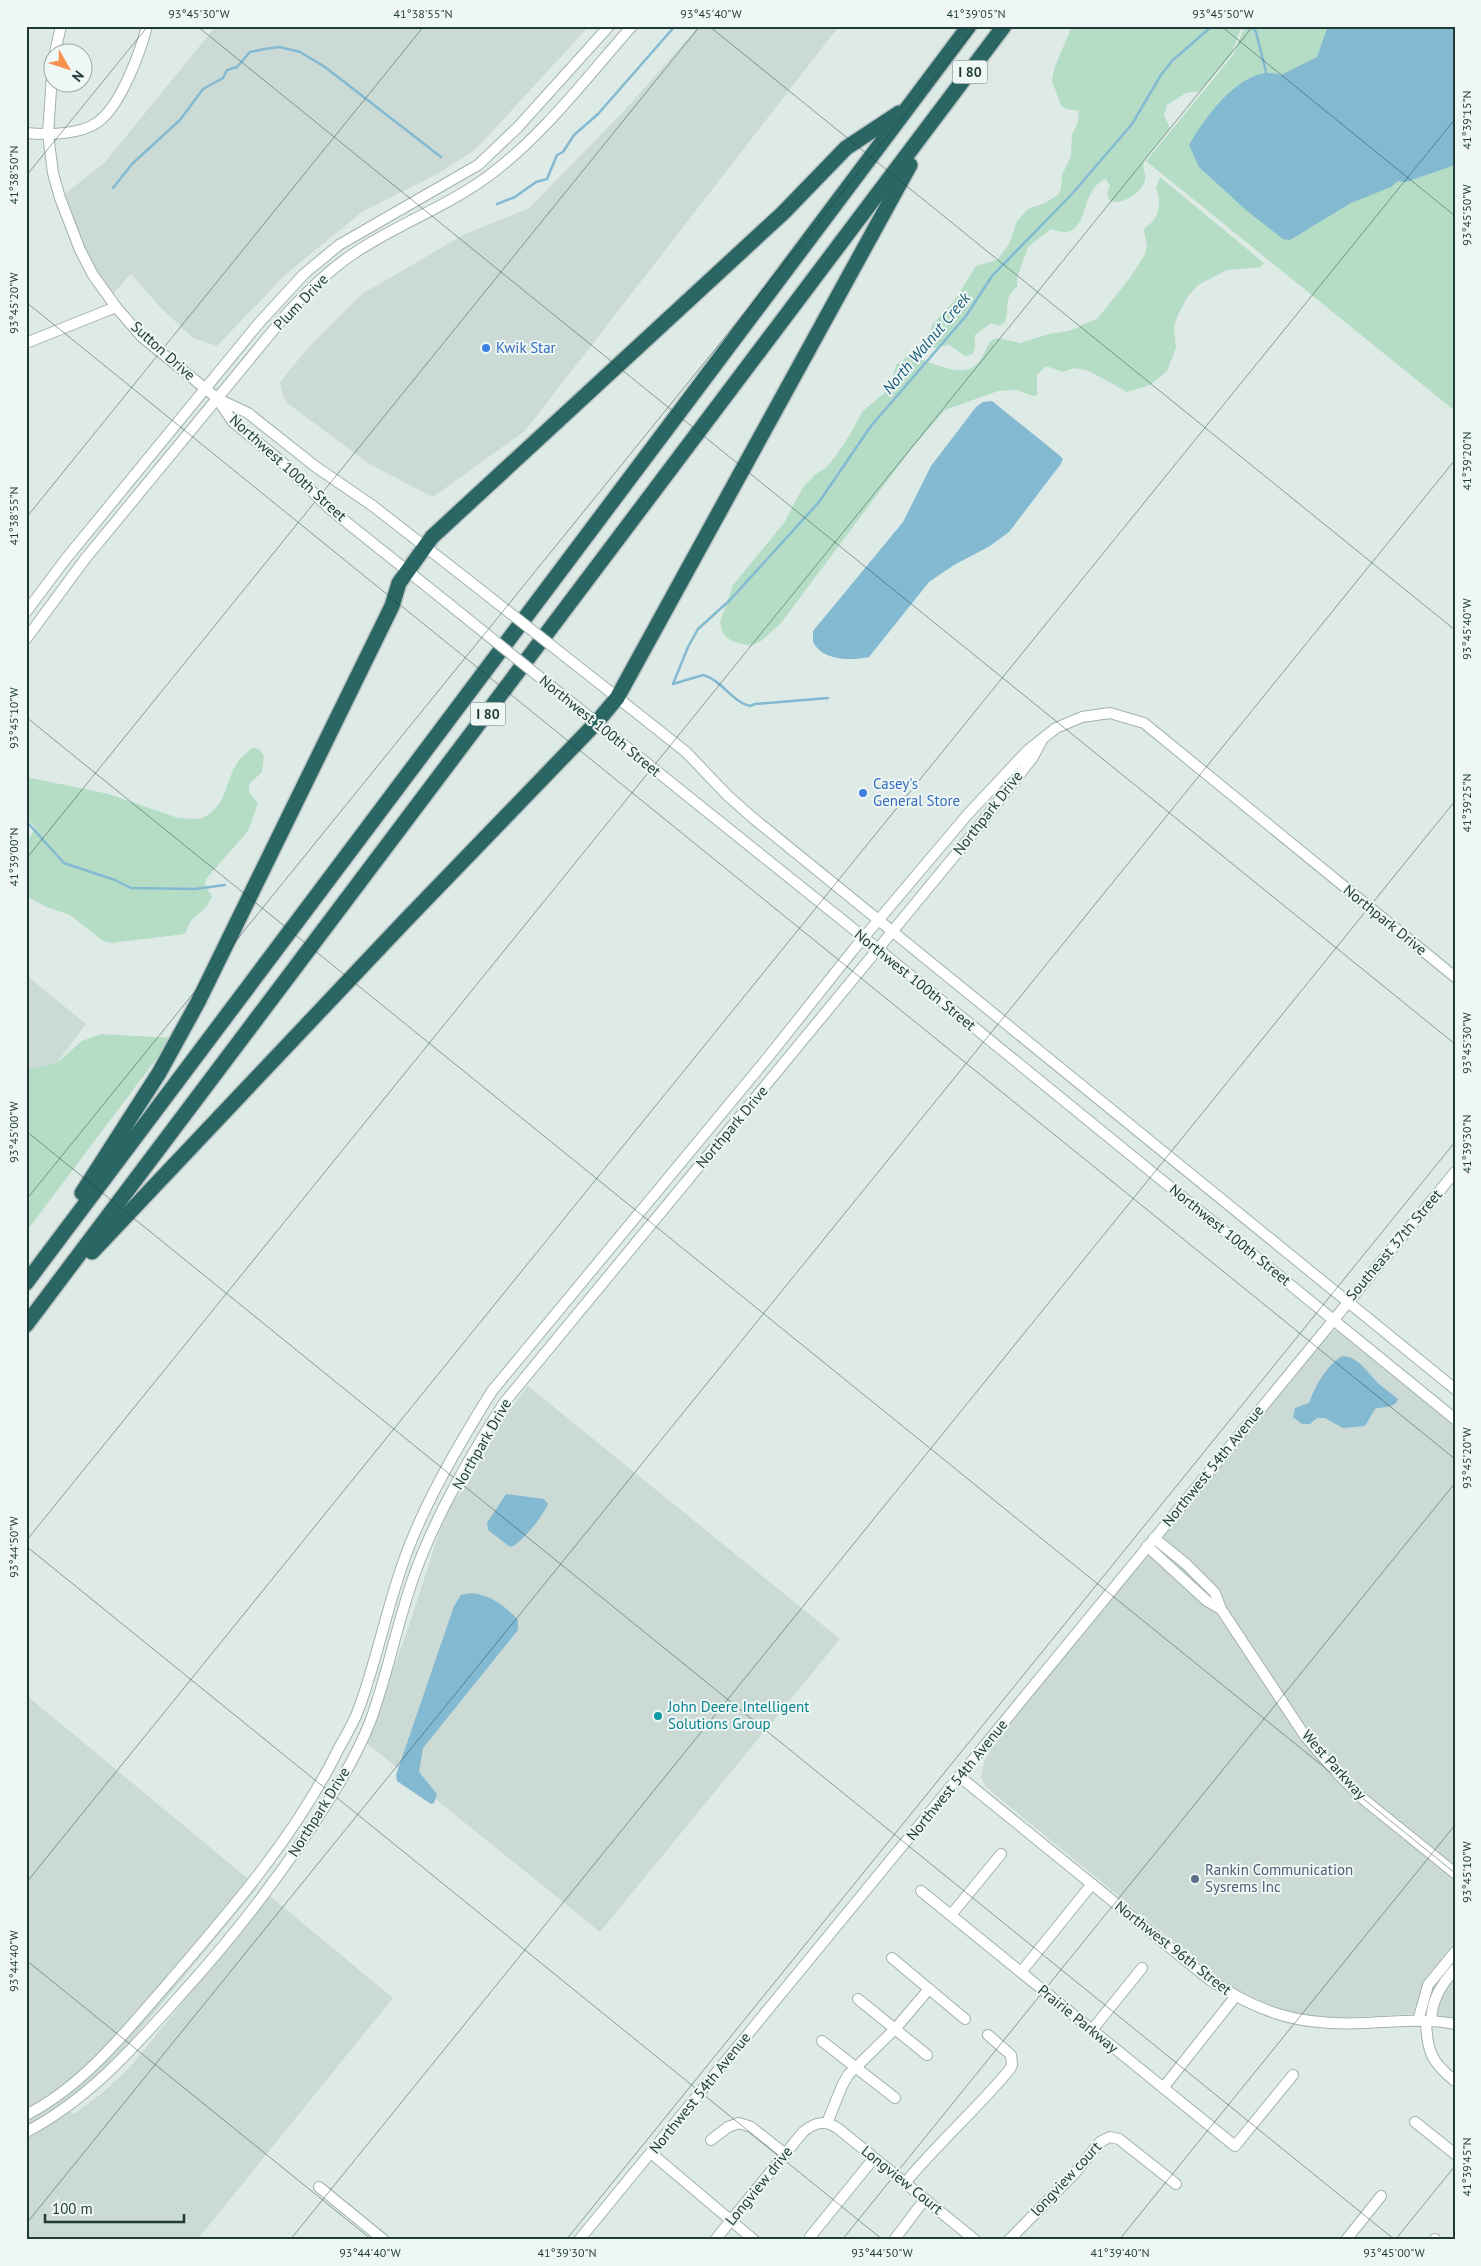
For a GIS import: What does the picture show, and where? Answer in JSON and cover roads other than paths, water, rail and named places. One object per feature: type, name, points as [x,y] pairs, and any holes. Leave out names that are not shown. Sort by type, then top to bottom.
[{"type":"highway","name":"I 80","points":[[26,1282],[969,26]]},
{"type":"highway","name":"I 80","points":[[26,1325],[1004,26]]},
{"type":"highway","points":[[26,1282],[159,1072],[198,1002],[231,939],[392,606],[399,583],[432,537],[783,213],[846,148],[910,105]]},
{"type":"highway","points":[[39,1308],[404,922],[596,723],[617,698],[936,118]]},
{"type":"street","points":[[57,42],[61,26]]},
{"type":"street","points":[[26,133],[66,134],[97,123],[112,108],[140,54],[147,26]]},
{"type":"street","name":"Plum Drive","points":[[26,612],[65,560],[258,323],[304,274],[338,245],[478,165],[518,127],[609,26]]},
{"type":"street","name":"Plum Drive","points":[[26,639],[86,559],[290,310],[318,281],[356,252],[439,207],[487,177],[531,139],[632,26]]},
{"type":"street","name":"Sutton Drive","points":[[51,92],[48,134],[53,173],[68,224],[93,274],[116,307],[142,337],[218,399]]},
{"type":"street","points":[[26,342],[116,307]]},
{"type":"street","name":"Northwest 100th Street","points":[[218,399],[248,413],[316,467],[373,506],[686,752],[742,809],[1455,1389]]},
{"type":"street","name":"Northwest 100th Street","points":[[218,399],[233,422],[282,462],[330,509],[864,938],[1455,1420]]},
{"type":"street","name":"Northpark Drive","points":[[26,2115],[62,2093],[102,2058],[127,2032],[251,1884],[324,1779],[358,1712],[402,1564],[424,1513],[473,1422],[492,1391],[968,814],[1027,751],[1043,738],[1068,722],[1095,714],[1122,715],[1144,724],[1455,978]]},
{"type":"street","name":"Northpark Drive","points":[[26,2132],[74,2104],[113,2069],[226,1945],[250,1914],[295,1852],[338,1786],[370,1723],[414,1575],[427,1543],[485,1433],[504,1403],[980,825],[1033,757],[1043,738]]},
{"type":"street","points":[[716,1120],[729,1130]]},
{"type":"street","name":"Southeast 37th Street","points":[[1333,1319],[1455,1172]]},
{"type":"street","name":"Northwest 54th Avenue","points":[[579,2240],[960,1777],[1333,1319]]},
{"type":"street","points":[[547,1324],[560,1335]]},
{"type":"street","name":"West Parkway","points":[[1151,1542],[1186,1564],[1215,1593],[1220,1608],[1305,1736],[1336,1772],[1362,1798],[1455,1873]]},
{"type":"street","name":"Northwest 96th Street","points":[[960,1777],[1210,1980],[1247,2004],[1292,2019],[1333,2024],[1425,2021],[1455,2024]]},
{"type":"street","points":[[324,1779],[338,1786]]},
{"type":"street","points":[[950,1915],[1001,1854]]},
{"type":"street","points":[[1021,1972],[1092,1884]]},
{"type":"street","name":"Prairie Parkway","points":[[921,1891],[1235,2146],[1293,2076]]},
{"type":"street","points":[[1455,1952],[1428,1985],[1425,2021],[1428,2050],[1434,2061],[1455,2081]]},
{"type":"street","points":[[892,1958],[965,2018]]},
{"type":"street","points":[[1092,2030],[1142,1968]]},
{"type":"street","points":[[1425,2021],[1437,1992],[1455,1969]]},
{"type":"street","points":[[827,2123],[842,2086],[855,2068],[895,2029],[929,1989]]},
{"type":"street","points":[[1163,2088],[1235,1996]]},
{"type":"street","points":[[858,1999],[927,2055]]},
{"type":"street","name":"longview court","points":[[905,2183],[981,2103],[1012,2065],[1011,2055],[988,2035]]},
{"type":"street","points":[[822,2041],[895,2098]]},
{"type":"street","points":[[711,2140],[739,2122],[751,2127],[785,2154]]},
{"type":"street","points":[[1415,2122],[1455,2154]]},
{"type":"street","name":"Longview Court","points":[[827,2123],[840,2130],[975,2240]]},
{"type":"street","name":"Longview drive","points":[[715,2240],[803,2132],[812,2125],[827,2123]]},
{"type":"street","name":"longview court","points":[[1009,2240],[1074,2174],[1100,2142],[1110,2137],[1119,2139],[1176,2184]]},
{"type":"street","points":[[650,2153],[754,2240]]},
{"type":"street","name":"longview court","points":[[810,2237],[874,2158]]},
{"type":"street","points":[[319,2187],[384,2240]]},
{"type":"street","points":[[1346,2240],[1381,2196]]},
{"type":"street","name":"longview court","points":[[894,2240],[925,2199]]},
{"type":"water","points":[[1328,26],[1455,26],[1455,165],[1406,182],[1398,181],[1391,187],[1351,203],[1290,240],[1283,239],[1247,211],[1199,167],[1189,145],[1215,107],[1240,84],[1253,77],[1267,73],[1281,75],[1317,57]]},
{"type":"water","points":[[992,401],[1059,455],[1063,459],[1060,465],[1009,532],[990,546],[954,565],[929,582],[869,657],[846,659],[823,653],[813,642],[813,631],[903,522],[931,466],[976,407],[983,402]]},
{"type":"water","points":[[1342,1356],[1358,1362],[1379,1384],[1398,1399],[1392,1406],[1375,1409],[1365,1426],[1343,1428],[1325,1418],[1317,1418],[1310,1424],[1302,1424],[1293,1417],[1295,1408],[1309,1403],[1322,1377],[1331,1365]]},
{"type":"water","points":[[506,1494],[544,1499],[548,1504],[526,1535],[510,1547],[488,1530],[487,1523]]},
{"type":"water","points":[[471,1593],[491,1598],[502,1605],[518,1620],[518,1630],[423,1748],[419,1772],[437,1794],[434,1803],[431,1804],[397,1781],[396,1775],[454,1606],[461,1595]]},
{"type":"waterway","points":[[497,204],[515,197],[536,182],[547,179],[557,155],[563,152],[574,135],[598,114],[675,26]]},
{"type":"waterway","name":"North Walnut Creek","points":[[673,684],[688,647],[698,629],[730,600],[819,502],[871,426],[966,316],[992,276],[1072,194],[1132,124],[1161,75],[1172,61],[1212,26]]},
{"type":"waterway","name":"North Walnut Creek","points":[[1252,26],[1256,32],[1267,76]]},
{"type":"waterway","points":[[113,188],[132,164],[180,120],[203,89],[223,78],[227,70],[237,67],[250,52],[279,47],[300,52],[325,67],[441,157]]},
{"type":"waterway","points":[[673,684],[703,675],[716,681],[738,700],[750,706],[828,698]]},
{"type":"waterway","name":"North Walnut Creek","points":[[26,821],[64,863],[115,880],[131,888],[195,889],[225,885]]},
{"type":"place","name":"Kwik Star","points":[[486,348]]},
{"type":"place","name":"Casey's General Store","points":[[863,793]]},
{"type":"place","name":"John Deere Intelligent Solutions Group","points":[[658,1716]]},
{"type":"place","name":"Rankin Communication Sysrems Inc","points":[[1195,1879]]}]
